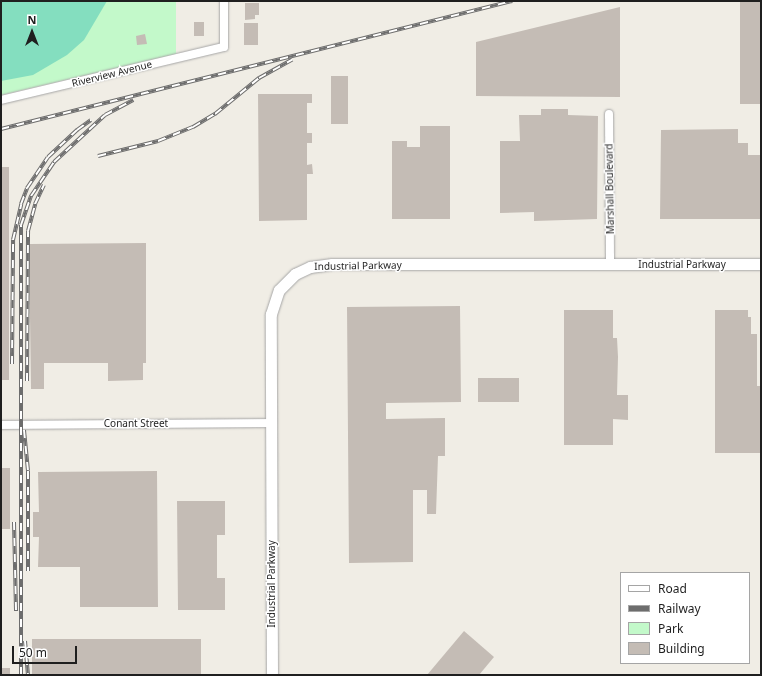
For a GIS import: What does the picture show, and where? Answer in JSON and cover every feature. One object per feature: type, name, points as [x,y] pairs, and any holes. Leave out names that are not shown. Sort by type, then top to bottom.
[{"type":"street","name":"Riverview Avenue","points":[[1,100],[224,47],[224,1]]},
{"type":"street","name":"Marshall Boulevard","points":[[609,114],[610,265]]},
{"type":"street","name":"Industrial Parkway","points":[[272,675],[271,314],[275,297],[282,286],[302,270],[332,264],[761,264]]},
{"type":"street","name":"Conant Street","points":[[1,425],[271,424]]},
{"type":"green space","points":[[1,1],[176,1],[176,54],[1,95]]},
{"type":"green space","points":[[1,1],[107,1],[84,40],[67,55],[33,75],[1,81]]},
{"type":"building","points":[[740,1],[761,1],[761,104],[740,104]]},
{"type":"building","points":[[245,3],[259,3],[259,15],[255,15],[255,19],[245,20]]},
{"type":"building","points":[[620,7],[620,97],[476,96],[476,42]]},
{"type":"building","points":[[194,22],[204,22],[204,36],[194,36]]},
{"type":"building","points":[[244,23],[258,23],[258,45],[244,45]]},
{"type":"building","points":[[145,34],[147,44],[137,45],[136,36]]},
{"type":"building","points":[[331,76],[348,76],[348,124],[331,124]]},
{"type":"building","points":[[258,94],[312,94],[312,103],[307,103],[307,133],[312,133],[312,143],[307,143],[307,165],[312,164],[313,174],[307,174],[307,220],[259,221]]},
{"type":"building","points":[[541,109],[568,109],[568,115],[598,116],[597,219],[534,221],[534,212],[500,213],[500,141],[520,141],[519,115],[541,115]]},
{"type":"building","points":[[420,126],[450,126],[450,219],[392,219],[392,141],[407,141],[407,147],[420,147]]},
{"type":"building","points":[[738,129],[738,143],[748,143],[748,155],[761,155],[761,219],[660,219],[661,130]]},
{"type":"building","points":[[1,167],[9,167],[9,380],[1,380]]},
{"type":"building","points":[[146,243],[146,363],[143,363],[143,380],[108,381],[108,363],[44,363],[44,389],[31,389],[29,244]]},
{"type":"building","points":[[460,306],[461,402],[386,403],[386,419],[445,418],[445,456],[438,456],[436,514],[427,514],[427,490],[413,490],[413,562],[349,563],[347,307]]},
{"type":"building","points":[[564,310],[613,310],[613,338],[617,338],[618,357],[617,395],[628,395],[628,420],[613,419],[613,445],[564,445]]},
{"type":"building","points":[[715,310],[748,310],[748,317],[751,317],[751,334],[757,334],[757,386],[761,386],[761,453],[715,453]]},
{"type":"building","points":[[478,378],[519,378],[519,402],[478,402]]},
{"type":"building","points":[[1,468],[10,468],[10,529],[1,529]]},
{"type":"building","points":[[157,471],[158,607],[80,607],[80,567],[38,567],[39,537],[33,537],[33,512],[39,512],[38,472]]},
{"type":"building","points":[[177,501],[225,501],[225,535],[217,535],[217,578],[225,578],[225,610],[178,610]]},
{"type":"building","points":[[464,631],[494,657],[479,675],[427,675]]},
{"type":"building","points":[[32,639],[201,639],[201,675],[32,675]]},
{"type":"building","points":[[1,668],[10,668],[10,675],[1,675]]},
{"type":"railway","points":[[1,129],[512,1]]},
{"type":"railway","points":[[98,156],[158,141],[193,127],[215,114],[259,78],[292,60]]},
{"type":"railway","points":[[21,675],[21,225],[31,196],[54,162],[105,115],[133,100]]},
{"type":"railway","points":[[12,364],[13,240],[21,204],[27,188],[48,157],[77,130],[91,120]]},
{"type":"railway","points":[[27,381],[28,231],[35,204],[44,185]]},
{"type":"railway","points":[[24,430],[28,471],[28,571]]},
{"type":"railway","points":[[14,522],[16,611]]},
{"type":"railway","points":[[25,641],[28,675]]}]
